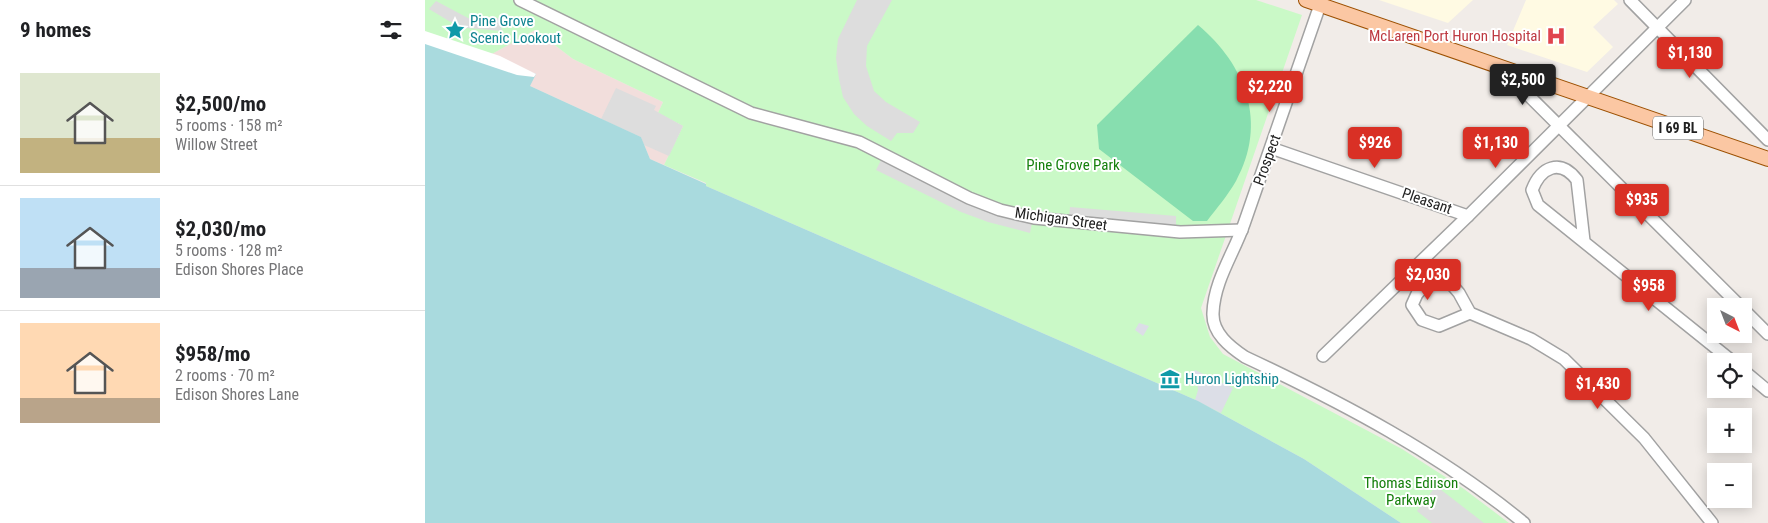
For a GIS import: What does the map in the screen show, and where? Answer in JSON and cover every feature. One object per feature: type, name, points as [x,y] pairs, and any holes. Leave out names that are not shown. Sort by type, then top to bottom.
[{"type":"main road","name":"I 69 BL","points":[[1306,0],[1768,159]]},
{"type":"street","name":"Michigan Street","points":[[520,0],[751,113],[777,122],[859,142],[969,198],[1022,216],[1180,232],[1242,230]]},
{"type":"street","points":[[1630,0],[1768,140]]},
{"type":"street","points":[[1323,356],[1560,126],[1587,96],[1685,0]]},
{"type":"street","name":"Prospect","points":[[1320,5],[1242,230],[1225,268],[1215,300],[1214,321],[1219,334],[1231,347],[1245,357],[1373,421],[1420,448],[1456,471],[1524,523]]},
{"type":"street","points":[[1500,67],[1733,298]]},
{"type":"street","name":"Pleasant","points":[[1271,148],[1468,216]]},
{"type":"street","points":[[1584,241],[1577,180],[1565,168],[1555,167],[1548,169],[1536,182],[1532,190],[1538,205],[1722,353]]},
{"type":"street","points":[[1470,314],[1439,326],[1422,320],[1413,305],[1417,294],[1425,285],[1435,280],[1445,281],[1459,293],[1470,314],[1531,339],[1564,359],[1644,438],[1712,523]]},
{"type":"street","points":[[1753,319],[1768,334]]},
{"type":"street","points":[[1752,378],[1768,391]]},
{"type":"shaded area","points":[[857,0],[892,0],[867,46],[866,66],[874,91],[886,102],[920,122],[913,133],[897,133],[891,141],[867,126],[854,114],[843,97],[836,58],[838,39]]},
{"type":"shaded area","name":"McLaren Port Huron Hospital","points":[[1379,0],[1473,0],[1448,23]]},
{"type":"shaded area","name":"McLaren Port Huron Hospital","points":[[1526,0],[1614,0],[1618,4],[1593,27],[1613,47],[1587,72],[1507,45]]},
{"type":"shaded area","points":[[436,1],[468,18],[485,20],[499,18],[502,31],[467,28],[449,21],[429,9]]},
{"type":"shaded area","points":[[535,30],[573,59],[663,102],[658,113],[683,126],[664,165],[650,159],[641,137],[530,86],[490,55]]},
{"type":"shaded area","points":[[616,88],[656,106],[654,110],[683,126],[669,156],[644,145],[641,137],[601,119]]},
{"type":"shaded area","points":[[881,160],[965,202],[1007,218],[1032,223],[1030,233],[988,222],[961,212],[876,170]]},
{"type":"shaded area","points":[[1070,207],[1176,216],[1176,225],[1069,217]]},
{"type":"shaded area","points":[[1139,323],[1149,326],[1143,336],[1135,330]]},
{"type":"shaded area","points":[[1195,370],[1233,388],[1221,413],[1195,400],[1198,390],[1197,381],[1193,374]]},
{"type":"shaded area","points":[[1436,486],[1484,523],[1432,523],[1417,511]]},
{"type":"green space","name":"Pine Grove Park","points":[[425,0],[1256,0],[1302,15],[1201,308],[1210,337],[1223,354],[1402,449],[1464,489],[1509,523],[1401,523],[1304,459],[1198,401],[706,186],[706,183],[664,165],[683,126],[658,113],[663,102],[573,59],[535,30],[490,55],[425,33]]},
{"type":"green space","points":[[1198,25],[1229,58],[1240,77],[1247,96],[1251,117],[1246,159],[1233,186],[1207,221],[1193,221],[1099,149],[1097,125]]},
{"type":"water","points":[[425,33],[536,74],[530,86],[641,137],[650,159],[706,184],[706,186],[1198,401],[1304,459],[1401,523],[425,523]]},
{"type":"pier","points":[[425,31],[500,56],[536,74],[534,77],[517,75],[425,44]]},
{"type":"place","name":"Pine Grove Scenic Lookout","points":[[455,30]]},
{"type":"place","name":"McLaren Port Huron Hospital","points":[[1556,36]]},
{"type":"place","name":"Huron Lightship","points":[[1170,379]]},
{"type":"park label","name":"Thomas Ediison Parkway","points":[[1411,492]]}]
